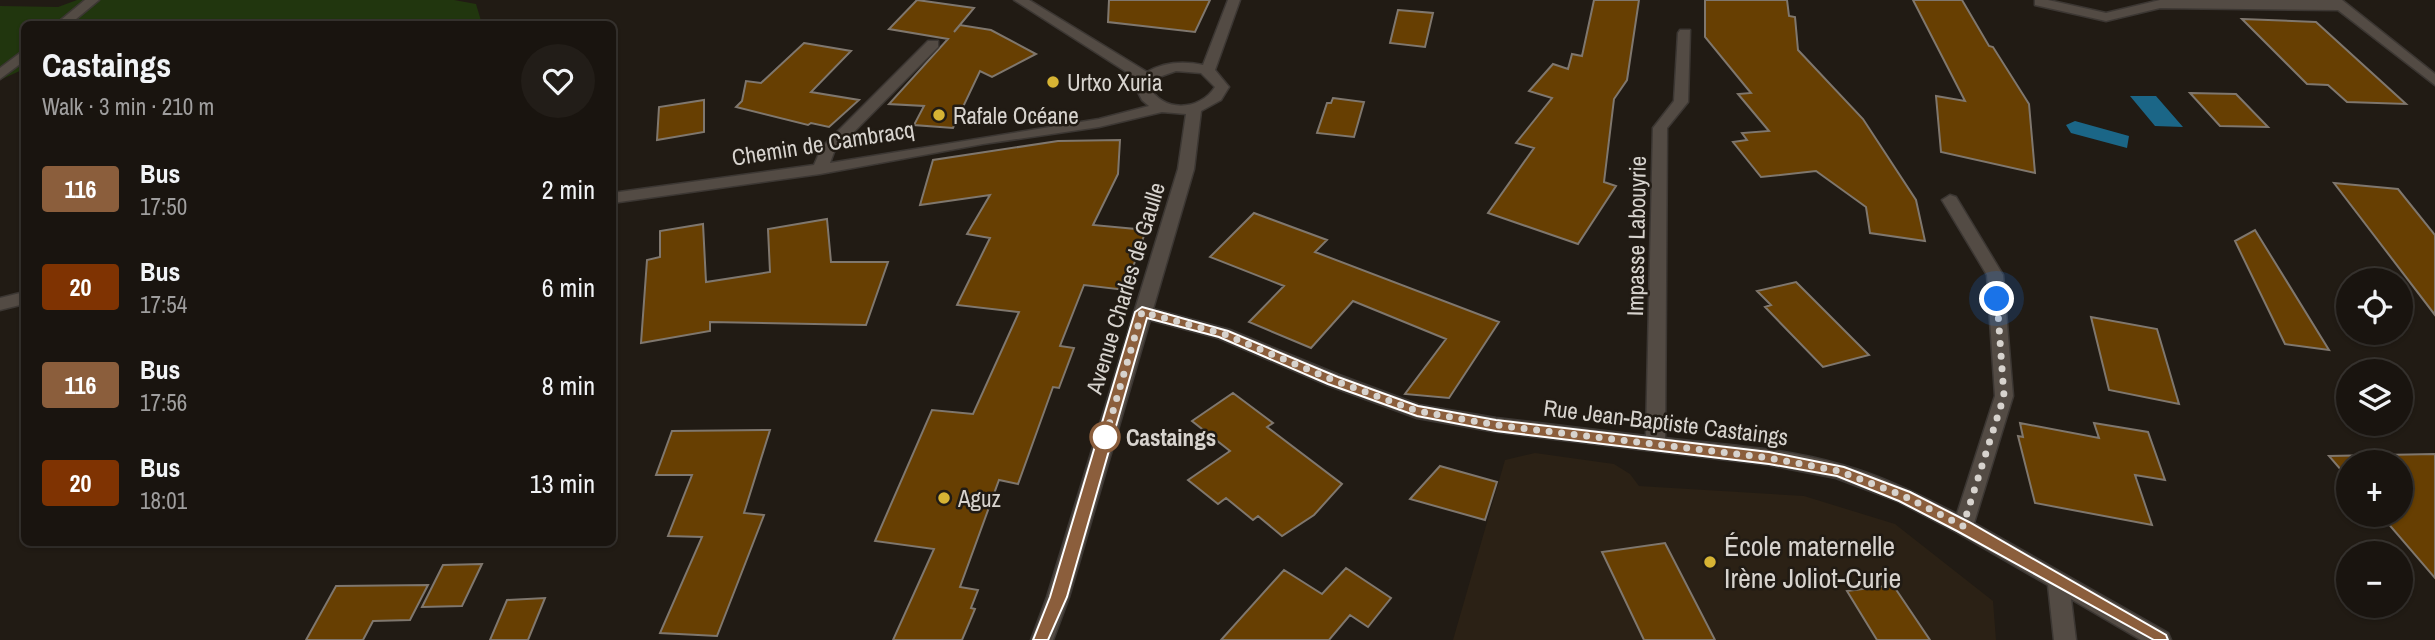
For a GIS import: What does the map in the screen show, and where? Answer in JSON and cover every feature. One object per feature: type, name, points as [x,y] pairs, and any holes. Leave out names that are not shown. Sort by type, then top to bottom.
[{"type":"street","points":[[66,21],[93,0]]},
{"type":"street","points":[[1020,0],[1146,78]]},
{"type":"street","points":[[1208,71],[1234,0]]},
{"type":"street","points":[[2040,2],[2106,17],[2160,4],[2337,3],[2435,81]]},
{"type":"street","name":"Impasse Labouyrie","points":[[1655,446],[1660,128],[1681,102],[1685,33]]},
{"type":"street","points":[[820,169],[827,150],[933,44]]},
{"type":"street","points":[[0,75],[21,57]]},
{"type":"street","points":[[1163,107],[1151,102],[1144,94],[1142,86],[1146,78],[1168,68],[1196,67],[1218,78],[1222,87],[1219,96],[1194,108]]},
{"type":"street","name":"Chemin de Cambracq","points":[[616,197],[820,169],[1099,123],[1163,107],[1194,108]]},
{"type":"street","name":"Avenue Charles de Gaulle","points":[[1042,640],[1058,597],[1186,169],[1194,108]]},
{"type":"street","points":[[1950,200],[1995,275],[2004,396],[1963,526]]},
{"type":"street","points":[[0,304],[21,299]]},
{"type":"street","name":"Rue Jean-Baptiste Castaings","points":[[1142,312],[1224,334],[1333,380],[1417,411],[1496,425],[1769,458],[1839,471],[1904,496],[1963,526],[2160,640]]},
{"type":"street","points":[[2059,583],[2065,640]]},
{"type":"shaded area","name":"École maternelle Irène Joliot-Curie","points":[[1535,453],[1614,464],[1630,474],[1639,486],[1804,496],[1895,524],[1993,601],[1996,640],[1453,640],[1505,460]]},
{"type":"green space","points":[[77,0],[454,0],[476,4],[481,21],[21,21],[21,70],[0,80],[0,6],[58,7]]},
{"type":"water","points":[[2130,96],[2156,96],[2183,127],[2155,126]]},
{"type":"water","points":[[2075,121],[2129,136],[2127,148],[2071,133],[2066,125]]},
{"type":"building","points":[[917,0],[974,8],[954,32],[960,25],[991,30],[1036,54],[992,77],[980,71],[953,128],[914,125],[924,106],[889,104],[948,39],[889,29]]},
{"type":"building","points":[[1109,0],[1210,0],[1195,32],[1108,22]]},
{"type":"building","points":[[1594,0],[1639,0],[1627,80],[1614,99],[1604,182],[1616,186],[1578,244],[1488,213],[1534,148],[1516,143],[1552,98],[1529,91],[1553,64],[1568,69],[1572,54],[1582,56]]},
{"type":"building","points":[[1705,0],[1787,0],[1789,16],[1795,17],[1798,50],[1863,119],[1916,200],[1925,241],[1870,233],[1866,207],[1816,171],[1761,177],[1733,142],[1747,140],[1742,133],[1769,131],[1738,94],[1751,93],[1705,37]]},
{"type":"building","points":[[1913,0],[1962,0],[1989,46],[1993,47],[2029,104],[2035,173],[1941,152],[1936,96],[1965,101]]},
{"type":"building","points":[[1398,10],[1433,13],[1425,47],[1390,43]]},
{"type":"building","points":[[2242,19],[2316,22],[2406,104],[2347,102],[2328,85],[2307,84]]},
{"type":"building","points":[[804,43],[851,51],[811,92],[859,100],[829,127],[811,123],[808,125],[736,107],[742,101],[746,81],[761,83]]},
{"type":"building","points":[[2190,93],[2236,94],[2268,127],[2220,126]]},
{"type":"building","points":[[1333,98],[1364,102],[1354,137],[1317,133],[1327,103],[1331,103]]},
{"type":"building","points":[[704,100],[704,132],[657,140],[659,107]]},
{"type":"building","points":[[1120,140],[1118,174],[1093,225],[1146,230],[1125,290],[1084,285],[1060,346],[1074,348],[1059,388],[1053,387],[1018,484],[999,480],[960,587],[978,590],[971,608],[975,609],[962,640],[893,640],[934,549],[875,541],[932,410],[973,414],[1019,312],[957,305],[990,238],[967,234],[990,195],[920,205],[933,160],[1058,141]]},
{"type":"building","points":[[2334,183],[2398,189],[2435,235],[2435,315],[2413,286],[2413,268],[2399,268]]},
{"type":"building","points":[[1254,213],[1327,240],[1315,252],[1499,322],[1449,398],[1405,394],[1446,339],[1353,301],[1311,348],[1249,322],[1284,286],[1210,257]]},
{"type":"building","points":[[827,219],[831,262],[888,262],[866,325],[710,322],[710,331],[641,343],[647,260],[660,257],[660,231],[703,224],[706,282],[770,272],[768,229]]},
{"type":"building","points":[[2255,230],[2329,350],[2285,344],[2235,241]]},
{"type":"building","points":[[1796,282],[1869,355],[1823,367],[1765,307],[1771,305],[1757,291]]},
{"type":"building","points":[[2091,317],[2157,329],[2179,404],[2109,390]]},
{"type":"building","points":[[1233,393],[1273,423],[1267,427],[1342,484],[1314,515],[1282,536],[1258,516],[1253,520],[1226,498],[1218,504],[1188,480],[1230,451],[1192,421]]},
{"type":"building","points":[[2020,423],[2099,438],[2094,423],[2148,432],[2165,480],[2135,475],[2152,525],[2035,503],[2018,436],[2023,437]]},
{"type":"building","points":[[770,430],[744,513],[764,515],[717,636],[660,633],[702,537],[668,536],[692,475],[656,475],[672,431]]},
{"type":"building","points":[[2413,454],[2435,454],[2435,578],[2413,552],[2413,541],[2403,541],[2391,527],[2413,527]]},
{"type":"building","points":[[1440,466],[1497,482],[1485,520],[1410,499]]},
{"type":"building","points":[[1665,543],[1715,640],[1644,640],[1602,552]]},
{"type":"building","points":[[482,564],[462,606],[422,607],[443,565]]},
{"type":"building","points":[[1346,568],[1391,598],[1368,627],[1350,615],[1329,640],[1221,640],[1284,570],[1322,594]]},
{"type":"building","points":[[428,585],[410,620],[373,621],[363,640],[306,640],[336,586]]},
{"type":"building","points":[[1893,585],[1930,640],[1877,640],[1847,591]]},
{"type":"building","points":[[545,598],[528,640],[490,640],[507,600]]},
{"type":"bus line","name":"116","points":[[1042,640],[1058,597],[1142,312],[1224,334],[1333,380],[1417,411],[1496,425],[1769,458],[1839,471],[1904,496],[1963,526],[2160,640]]},
{"type":"place","name":"Urtxo Xuria","points":[[1053,82]]},
{"type":"place","name":"Rafale Océane","points":[[939,115]]},
{"type":"place","name":"Castaings","points":[[1105,437]]},
{"type":"place","name":"Aguz","points":[[944,498]]},
{"type":"place","name":"École maternelle Irène Joliot-Curie","points":[[1710,562]]},
{"type":"route","points":[[1105,437],[1104,442],[1142,312],[1224,334],[1333,380],[1417,411],[1496,425],[1769,458],[1839,471],[1904,496],[1963,526],[2004,396],[1997,299]]}]
